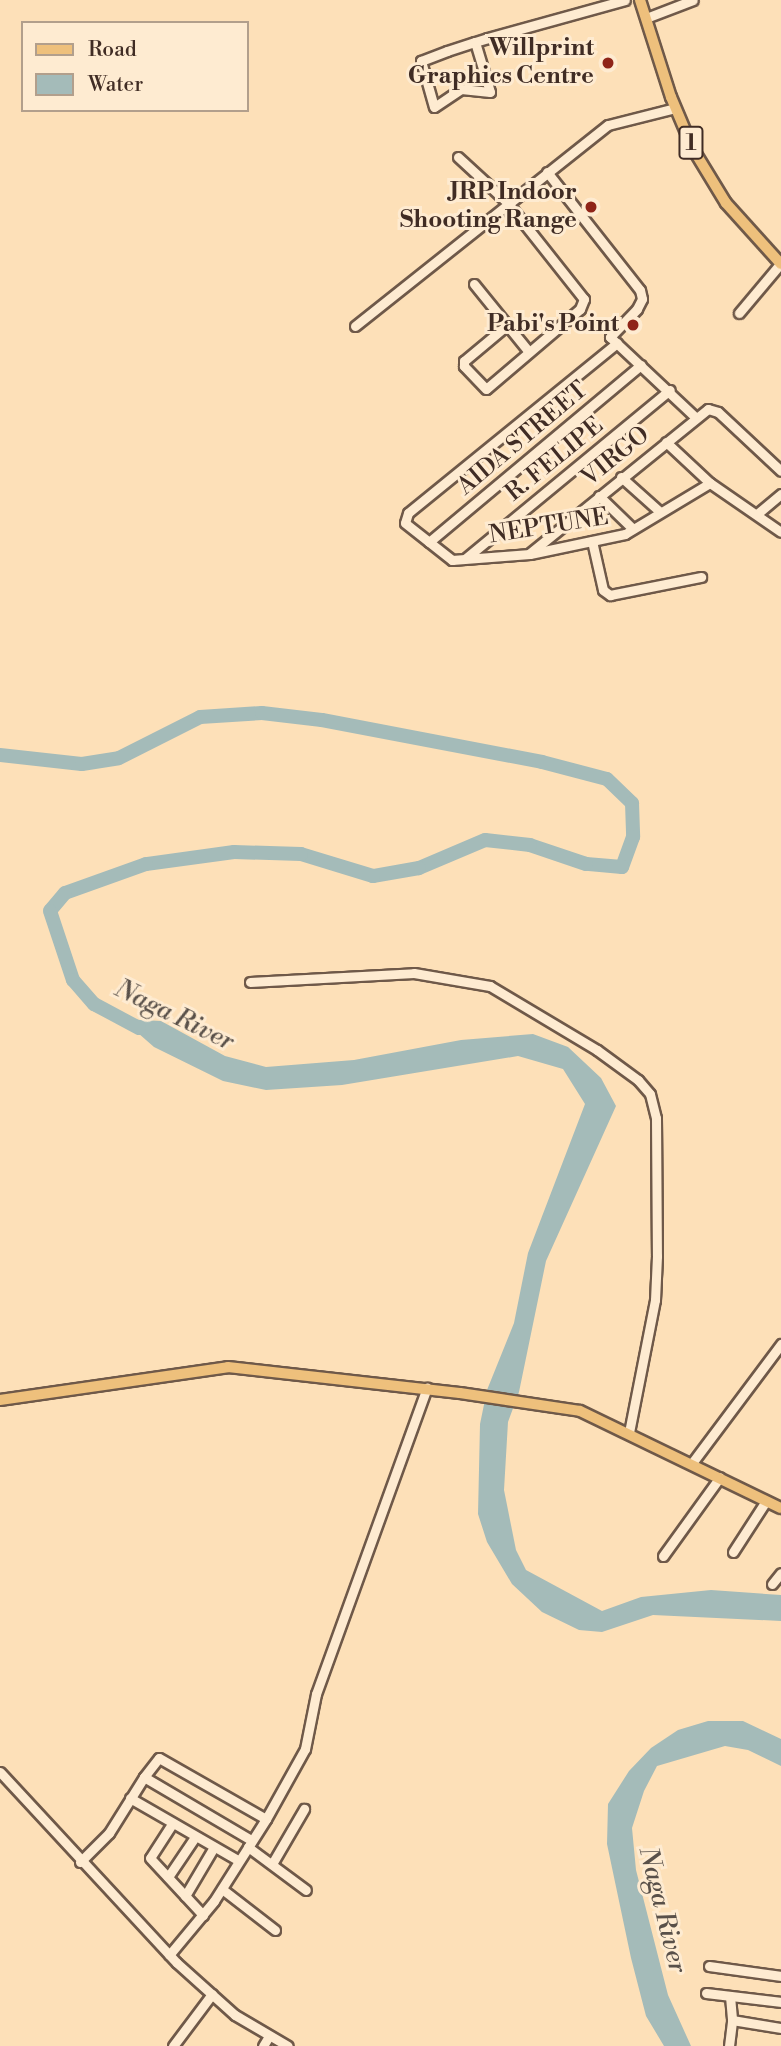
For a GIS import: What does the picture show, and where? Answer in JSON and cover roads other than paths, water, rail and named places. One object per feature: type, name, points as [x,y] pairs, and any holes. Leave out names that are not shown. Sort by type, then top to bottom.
[{"type":"main road","name":"1","points":[[640,0],[675,108],[713,185],[742,223],[781,264]]},
{"type":"main road","points":[[0,1400],[228,1367],[427,1388],[580,1411],[781,1508]]},
{"type":"street","points":[[475,42],[490,92],[461,89],[434,107],[421,61],[475,42],[625,0]]},
{"type":"street","points":[[646,18],[693,0]]},
{"type":"street","points":[[355,326],[608,125],[675,108]]},
{"type":"street","points":[[458,157],[508,202],[584,299],[580,309],[486,389],[464,366],[507,325]]},
{"type":"street","points":[[547,173],[640,290],[642,299],[637,309],[610,333],[617,343],[670,390],[694,416],[708,409],[718,412],[781,471]]},
{"type":"street","points":[[739,313],[781,264]]},
{"type":"street","points":[[474,284],[529,352]]},
{"type":"street","name":"NEPTUNE","points":[[617,343],[408,513],[405,523],[452,560],[530,554],[633,529],[659,511],[710,483]]},
{"type":"street","name":"AIDA STREET","points":[[429,542],[641,365]]},
{"type":"street","name":"R. FELIPE","points":[[464,559],[670,390]]},
{"type":"street","name":"VIRGO","points":[[530,554],[694,416]]},
{"type":"street","points":[[666,442],[710,483],[781,531]]},
{"type":"street","points":[[621,477],[659,511]]},
{"type":"street","points":[[757,514],[781,494]]},
{"type":"street","points":[[599,496],[633,529]]},
{"type":"street","points":[[592,541],[603,590],[610,594],[701,578]]},
{"type":"street","points":[[250,982],[414,973],[490,986],[597,1050],[644,1087],[656,1118],[657,1256],[654,1300],[629,1433]]},
{"type":"street","points":[[692,1464],[781,1343]]},
{"type":"street","points":[[169,1955],[222,1889],[306,1749],[316,1694],[427,1388]]},
{"type":"street","points":[[663,1556],[720,1477]]},
{"type":"street","points":[[733,1552],[766,1501]]},
{"type":"street","points":[[772,1584],[781,1573]]},
{"type":"street","points":[[80,1862],[108,1833],[159,1758],[266,1819]]},
{"type":"street","points":[[0,1772],[80,1862],[169,1955],[212,1994],[269,2036],[288,2046]]},
{"type":"street","points":[[144,1777],[249,1844],[306,1890]]},
{"type":"street","points":[[130,1798],[238,1860]]},
{"type":"street","points":[[272,1864],[304,1809]]},
{"type":"street","points":[[172,1824],[150,1858],[203,1915]]},
{"type":"street","points":[[168,1877],[195,1837]]},
{"type":"street","points":[[185,1896],[214,1847]]},
{"type":"street","points":[[222,1889],[275,1930]]},
{"type":"street","points":[[709,1966],[781,1976]]},
{"type":"street","points":[[706,1993],[781,2002]]},
{"type":"street","points":[[173,2046],[212,1994]]},
{"type":"street","points":[[729,2046],[732,2020],[730,1996]]},
{"type":"street","points":[[732,2020],[781,2028]]},
{"type":"street","points":[[263,2046],[269,2036]]},
{"type":"water","points":[[122,1019],[161,1021],[225,1056],[266,1067],[354,1060],[461,1040],[533,1034],[568,1047],[601,1078],[616,1106],[546,1261],[519,1392],[508,1422],[504,1490],[516,1550],[526,1570],[602,1611],[641,1597],[711,1590],[781,1595],[781,1621],[653,1615],[602,1632],[579,1630],[542,1612],[512,1584],[487,1542],[478,1514],[480,1424],[487,1390],[514,1323],[528,1253],[585,1104],[563,1069],[518,1056],[342,1085],[266,1090],[223,1081],[154,1047]]},
{"type":"water","points":[[708,1721],[743,1721],[781,1739],[781,1766],[748,1750],[725,1746],[657,1766],[644,1791],[632,1828],[636,1870],[668,1995],[691,2046],[664,2046],[646,2016],[631,1958],[607,1844],[608,1804],[629,1771],[651,1748],[678,1730]]},
{"type":"waterway","name":"Naga River","points":[[0,755],[82,764],[119,758],[200,717],[262,713],[322,720],[542,762],[607,779],[632,803],[633,837],[622,867],[586,864],[530,845],[485,840],[419,868],[373,876],[301,854],[234,852],[146,864],[65,893],[50,911],[73,980],[94,1004],[139,1028]]},
{"type":"place","name":"Willprint Graphics Centre","points":[[608,63]]},
{"type":"place","name":"JRP Indoor Shooting Range","points":[[591,207]]},
{"type":"place","name":"Pabi's Point","points":[[633,325]]}]
